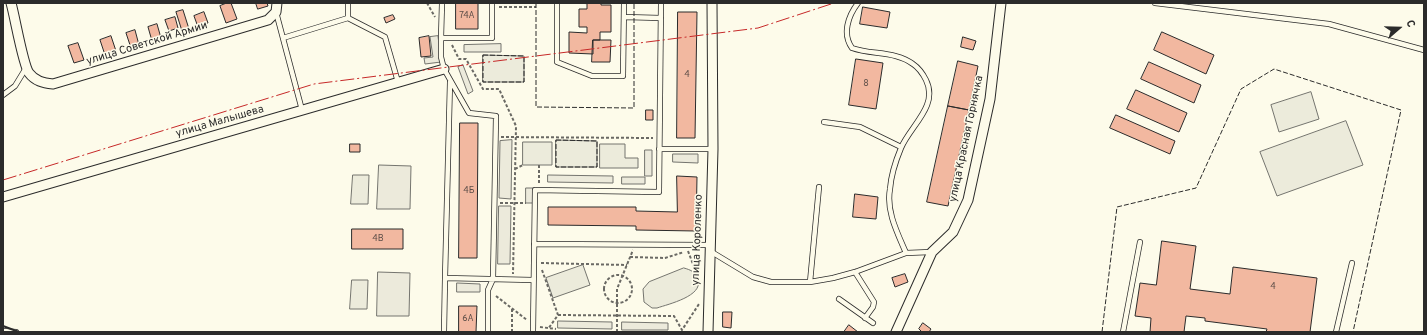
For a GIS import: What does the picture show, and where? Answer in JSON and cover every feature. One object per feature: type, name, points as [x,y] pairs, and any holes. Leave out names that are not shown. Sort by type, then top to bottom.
[{"type":"street","points":[[11,3],[26,68]]},
{"type":"street","name":"улица Короленко","points":[[708,332],[713,149],[712,3]]},
{"type":"street","name":"улица Красная Горнячка","points":[[896,332],[932,252],[953,232],[968,200],[990,100],[1002,3]]},
{"type":"street","name":"улица Советской Армии","points":[[26,68],[34,78],[43,83],[64,82],[268,20],[276,8]]},
{"type":"street","name":"улица Малышева","points":[[3,197],[444,69]]},
{"type":"lane","points":[[348,3],[348,18]]},
{"type":"lane","points":[[442,3],[441,57],[444,69],[468,113],[496,116],[493,279],[488,290],[488,332]]},
{"type":"lane","points":[[557,3],[557,62],[592,76],[623,76],[624,3]]},
{"type":"lane","points":[[532,332],[535,190],[659,192],[661,3]]},
{"type":"lane","points":[[858,3],[851,12],[846,33],[848,42],[852,48],[901,57],[914,64],[929,85],[930,99],[922,115],[901,147],[889,190],[891,217],[906,253]]},
{"type":"lane","points":[[1155,3],[1329,24],[1424,50]]},
{"type":"lane","points":[[441,38],[492,38],[492,5]]},
{"type":"lane","points":[[276,8],[302,110]]},
{"type":"lane","points":[[624,17],[661,18]]},
{"type":"lane","points":[[283,38],[348,18],[385,37],[398,82]]},
{"type":"lane","points":[[3,95],[15,86],[26,68]]},
{"type":"lane","points":[[444,332],[450,80]]},
{"type":"lane","points":[[824,122],[860,128],[901,147]]},
{"type":"lane","points":[[659,149],[713,149]]},
{"type":"lane","points":[[810,282],[819,187]]},
{"type":"lane","points":[[1123,332],[1140,242]]},
{"type":"lane","points":[[534,244],[635,245],[710,248],[753,277],[771,282],[810,282],[833,278],[856,272],[906,253],[932,252]]},
{"type":"lane","points":[[1336,332],[1352,264]]},
{"type":"lane","points":[[856,272],[874,302],[873,307],[865,318]]},
{"type":"lane","points":[[445,278],[533,280]]},
{"type":"lane","points":[[839,300],[873,323]]},
{"type":"lane","points":[[3,331],[16,332]]},
{"type":"path","points":[[492,5],[536,7]]},
{"type":"path","points":[[496,137],[659,138]]},
{"type":"path","points":[[515,169],[523,165]]},
{"type":"path","points":[[538,190],[539,165]]},
{"type":"path","points":[[495,203],[526,203]]},
{"type":"path","points":[[617,332],[617,289],[635,245]]},
{"type":"path","points":[[630,257],[665,258],[688,251],[702,287]]},
{"type":"path","points":[[558,315],[539,263],[627,265]]},
{"type":"path","points":[[623,275],[631,283],[631,294],[623,302],[617,303],[607,298],[604,286],[611,276],[623,275]]},
{"type":"path","points":[[488,290],[533,324]]},
{"type":"path","points":[[558,315],[674,316],[682,330],[701,300]]},
{"type":"path","points":[[512,309],[512,332]]},
{"type":"path","points":[[548,329],[558,315]]},
{"type":"shaded area","points":[[438,36],[441,62],[425,64],[424,58],[433,57],[430,37]]},
{"type":"shaded area","points":[[501,44],[501,52],[464,52],[464,45]]},
{"type":"shaded area","points":[[483,55],[524,56],[524,82],[483,82]]},
{"type":"shaded area","points":[[463,65],[473,91],[468,94],[458,67]]},
{"type":"shaded area","points":[[1311,92],[1319,119],[1279,132],[1271,105]]},
{"type":"shaded area","points":[[1346,121],[1363,165],[1277,196],[1260,152]]},
{"type":"shaded area","points":[[512,140],[511,199],[499,198],[500,141]]},
{"type":"shaded area","points":[[556,140],[597,141],[597,167],[556,167]]},
{"type":"shaded area","points":[[523,142],[552,142],[552,165],[523,165]]},
{"type":"shaded area","points":[[600,144],[625,144],[625,158],[638,158],[638,168],[600,168]]},
{"type":"shaded area","points":[[645,150],[652,150],[652,176],[645,176]]},
{"type":"shaded area","points":[[673,154],[698,154],[698,163],[673,162]]},
{"type":"shaded area","points":[[379,165],[411,166],[410,209],[377,209]]},
{"type":"shaded area","points":[[353,175],[369,175],[368,204],[351,204]]},
{"type":"shaded area","points":[[548,175],[613,176],[613,183],[548,182]]},
{"type":"shaded area","points":[[622,177],[645,177],[645,184],[622,184]]},
{"type":"shaded area","points":[[526,188],[534,188],[534,203],[526,203]]},
{"type":"shaded area","points":[[499,206],[511,206],[510,264],[498,264]]},
{"type":"shaded area","points":[[583,265],[590,285],[553,298],[546,278]]},
{"type":"shaded area","points":[[684,268],[696,275],[698,286],[695,291],[677,302],[657,308],[652,308],[644,302],[643,289],[649,282]]},
{"type":"shaded area","points":[[378,272],[410,273],[409,316],[377,316]]},
{"type":"shaded area","points":[[352,280],[368,280],[367,309],[350,309]]},
{"type":"shaded area","points":[[457,283],[480,284],[480,292],[457,292]]},
{"type":"shaded area","points":[[558,321],[612,322],[612,329],[558,328]]},
{"type":"shaded area","points":[[622,322],[668,323],[668,330],[622,330]]},
{"type":"building","points":[[231,3],[237,19],[226,23],[220,6]]},
{"type":"building","points":[[256,3],[267,3],[268,6],[258,9]]},
{"type":"building","points":[[456,3],[478,3],[478,29],[456,29]]},
{"type":"building","points":[[569,3],[601,3],[601,5],[611,5],[611,32],[600,32],[600,40],[593,40],[593,54],[569,53],[569,32],[587,33],[587,27],[579,27],[579,9],[587,9],[587,4]]},
{"type":"building","points":[[863,7],[890,12],[887,28],[860,24]]},
{"type":"building","points":[[183,10],[189,29],[182,31],[176,12]]},
{"type":"building","points":[[204,12],[208,23],[198,27],[194,16]]},
{"type":"building","points":[[678,12],[697,12],[695,138],[677,138]]},
{"type":"building","points":[[393,15],[395,19],[386,23],[384,18]]},
{"type":"building","points":[[175,17],[178,28],[169,31],[165,20]]},
{"type":"building","points":[[157,24],[161,38],[152,41],[148,27]]},
{"type":"building","points":[[135,30],[139,45],[131,48],[126,33]]},
{"type":"building","points":[[1162,32],[1214,55],[1206,74],[1154,50]]},
{"type":"building","points":[[111,36],[116,51],[105,55],[100,40]]},
{"type":"building","points":[[429,36],[431,56],[421,57],[419,38]]},
{"type":"building","points":[[963,37],[976,41],[973,50],[961,47]]},
{"type":"building","points":[[593,40],[611,40],[610,62],[592,62]]},
{"type":"building","points":[[78,43],[84,60],[74,63],[68,46]]},
{"type":"building","points":[[856,59],[883,63],[876,109],[849,105]]},
{"type":"building","points":[[958,61],[978,66],[969,110],[948,106]]},
{"type":"building","points":[[1149,62],[1201,85],[1194,103],[1141,79]]},
{"type":"building","points":[[1136,90],[1187,113],[1179,132],[1127,109]]},
{"type":"building","points":[[948,106],[969,110],[948,206],[927,202]]},
{"type":"building","points":[[646,110],[653,110],[653,120],[646,120]]},
{"type":"building","points":[[1116,115],[1175,141],[1170,154],[1110,128]]},
{"type":"building","points":[[460,123],[478,123],[477,258],[459,258]]},
{"type":"building","points":[[350,144],[360,144],[360,152],[350,152]]},
{"type":"building","points":[[677,176],[697,177],[696,231],[636,230],[636,226],[548,225],[548,207],[636,207],[636,211],[677,212]]},
{"type":"building","points":[[855,194],[878,197],[876,219],[853,217]]},
{"type":"building","points":[[352,229],[403,229],[403,249],[352,249]]},
{"type":"building","points":[[1162,241],[1196,246],[1190,289],[1230,294],[1233,267],[1317,278],[1310,332],[1266,332],[1267,329],[1205,321],[1205,318],[1186,316],[1184,332],[1150,332],[1151,318],[1135,316],[1140,283],[1156,285]]},
{"type":"building","points":[[905,274],[908,282],[895,287],[892,278]]},
{"type":"building","points":[[459,306],[477,306],[476,332],[459,332]]},
{"type":"building","points":[[723,312],[732,312],[731,328],[723,327]]},
{"type":"building","points":[[923,323],[931,329],[929,332],[922,332],[919,329]]},
{"type":"building","points":[[849,325],[858,332],[844,332]]},
{"type":"fence","points":[[536,3],[536,107],[634,108],[634,3]]},
{"type":"fence","points":[[483,55],[524,56],[524,82],[483,82],[483,55]]},
{"type":"fence","points":[[1102,332],[1117,207],[1196,188],[1241,89],[1274,69],[1401,110],[1353,332]]},
{"type":"fence","points":[[556,140],[597,141],[597,167],[556,167],[556,140]]},
{"type":"wall","points":[[3,326],[19,332]]},
{"type":"power","points":[[3,180],[314,84],[758,28],[834,3]]}]
